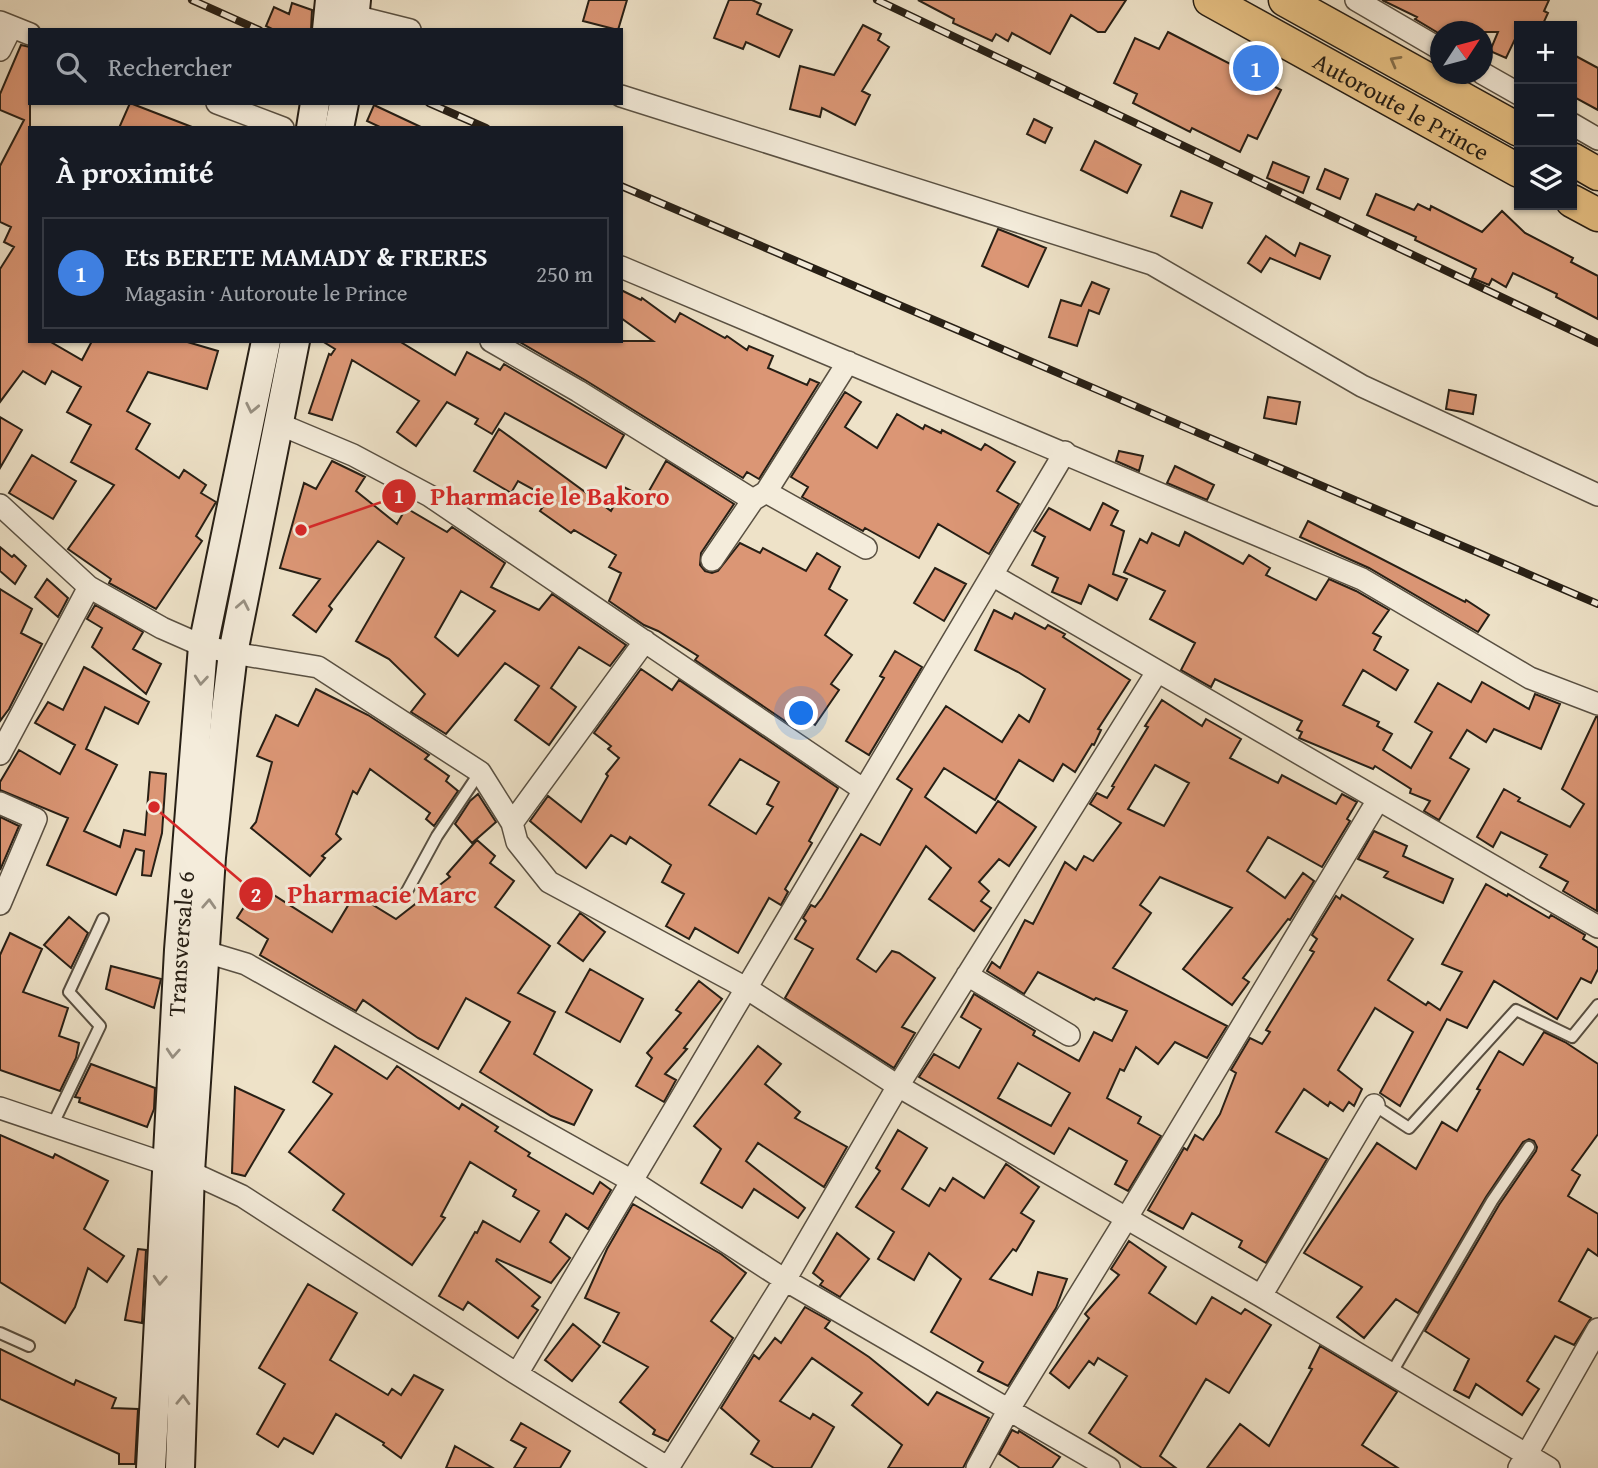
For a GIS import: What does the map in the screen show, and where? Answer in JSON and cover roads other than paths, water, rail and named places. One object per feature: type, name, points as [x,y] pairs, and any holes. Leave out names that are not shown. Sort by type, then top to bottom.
[{"type":"main road","points":[[327,28],[330,0]]},
{"type":"main road","name":"Autoroute le Prince","points":[[1210,0],[1514,169]]},
{"type":"main road","name":"Autoroute le Prince","points":[[1285,0],[1514,127]]},
{"type":"main road","points":[[311,126],[315,105]]},
{"type":"main road","points":[[339,126],[344,105]]},
{"type":"main road","points":[[1577,162],[1598,174]]},
{"type":"main road","points":[[1577,204],[1598,215]]},
{"type":"main road","name":"Transversale 6","points":[[180,1468],[179,950],[204,646],[266,343]]},
{"type":"main road","name":"Transversale 6","points":[[151,1468],[178,1168],[206,952],[211,857],[233,653],[295,343]]},
{"type":"street","points":[[1336,29],[1349,0]]},
{"type":"street","points":[[1356,0],[1430,43]]},
{"type":"street","points":[[355,15],[403,28]]},
{"type":"street","points":[[0,50],[14,28]]},
{"type":"street","points":[[1493,79],[1514,91]]},
{"type":"street","points":[[623,97],[1152,264],[1362,386],[1598,495]]},
{"type":"street","points":[[222,105],[279,126]]},
{"type":"street","points":[[1577,127],[1598,139]]},
{"type":"street","points":[[623,268],[1362,579],[1530,678],[1598,704]]},
{"type":"street","points":[[494,343],[759,496],[866,548]]},
{"type":"street","points":[[712,560],[759,496],[848,362]]},
{"type":"street","points":[[279,424],[353,455],[430,496],[864,790]]},
{"type":"street","points":[[517,1374],[1065,453]]},
{"type":"street","points":[[0,505],[89,587],[162,628],[204,646],[318,667],[481,772],[512,823],[517,842],[549,882],[747,988],[898,1086],[1391,1374],[1523,1461],[1549,1468]]},
{"type":"street","points":[[992,575],[1598,927]]},
{"type":"street","points":[[0,754],[89,587]]},
{"type":"street","points":[[512,823],[645,641]]},
{"type":"street","points":[[0,1108],[178,1168],[242,1196],[668,1468],[785,1280],[898,1086],[1157,671]]},
{"type":"street","points":[[976,1468],[1009,1409],[1378,800]]},
{"type":"street","points":[[0,803],[36,819],[0,904]]},
{"type":"street","points":[[206,952],[246,964],[632,1181],[785,1280],[1109,1468]]},
{"type":"street","points":[[967,975],[1069,1035]]},
{"type":"street","points":[[1261,1296],[1374,1105]]},
{"type":"street","points":[[1523,1461],[1598,1329]]},
{"type":"lane","points":[[406,893],[438,836],[481,772]]},
{"type":"lane","points":[[52,1126],[100,1026],[69,992],[103,919]]},
{"type":"lane","points":[[1374,1105],[1409,1128],[1516,1010],[1572,1037],[1598,1005]]},
{"type":"lane","points":[[1391,1374],[1492,1201],[1529,1147]]},
{"type":"lane","points":[[0,1333],[29,1346]]},
{"type":"railway","points":[[192,0],[255,28]]},
{"type":"railway","points":[[877,0],[1598,343]]},
{"type":"railway","points":[[434,105],[481,126]]},
{"type":"railway","points":[[623,187],[1598,604]]},
{"type":"place","name":"Ets BERETE MAMADY & FRERES","points":[[1256,68]]},
{"type":"place","name":"Pharmacie le Bakoro","points":[[301,530]]},
{"type":"place","name":"Pharmacie Marc","points":[[154,807]]}]
